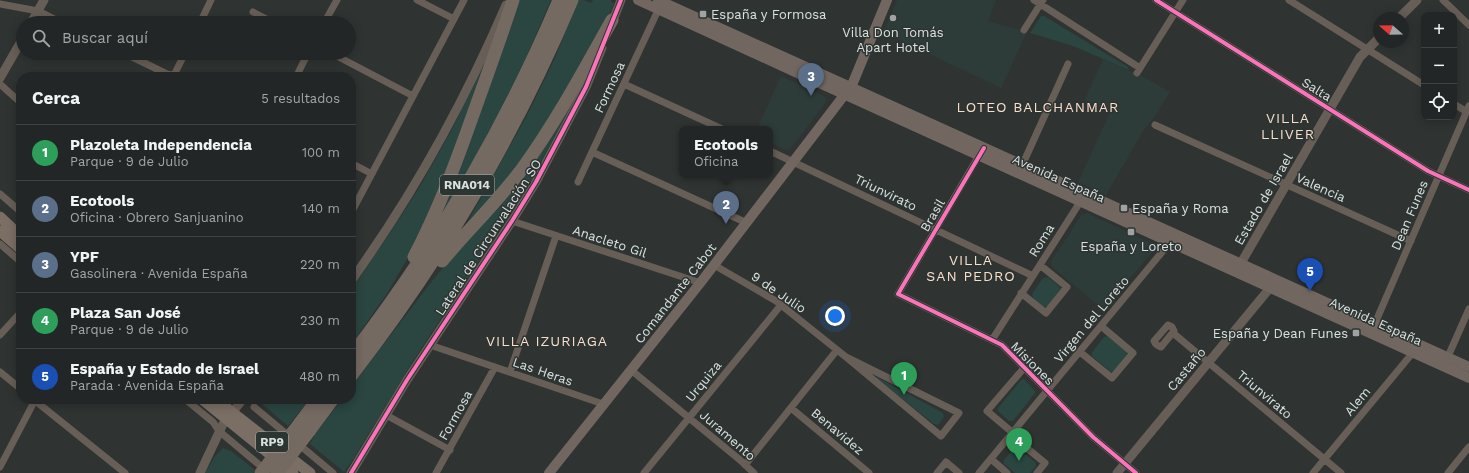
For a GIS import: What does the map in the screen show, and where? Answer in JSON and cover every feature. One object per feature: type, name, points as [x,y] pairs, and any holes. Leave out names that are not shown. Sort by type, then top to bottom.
[{"type":"highway","points":[[381,317],[418,250],[443,196],[513,0]]},
{"type":"highway","name":"RNA014","points":[[356,350],[381,317],[435,238],[475,172],[514,98],[558,0]]},
{"type":"highway","name":"RNA014","points":[[356,369],[414,292],[457,226],[502,148],[539,75],[572,0]]},
{"type":"highway","points":[[414,292],[524,166],[571,92],[612,20]]},
{"type":"highway","points":[[277,473],[305,426],[316,404]]},
{"type":"highway","points":[[261,473],[305,426],[329,404]]},
{"type":"main road","name":"Avenida España","points":[[638,0],[659,4],[847,91],[1416,349],[1446,362],[1469,368]]},
{"type":"main road","name":"Comandante Cabot","points":[[549,473],[747,223],[847,91],[887,0]]},
{"type":"main road","points":[[0,217],[16,232]]},
{"type":"main road","points":[[0,231],[16,245]]},
{"type":"main road","name":"Avenida España","points":[[1446,362],[1469,378]]},
{"type":"main road","name":"RP9","points":[[211,404],[230,415],[310,473]]},
{"type":"main road","name":"RP9","points":[[220,404],[293,473]]},
{"type":"street","points":[[35,16],[44,0]]},
{"type":"street","points":[[203,16],[211,0]]},
{"type":"street","points":[[328,16],[336,0]]},
{"type":"street","points":[[417,0],[454,19]]},
{"type":"street","points":[[356,204],[464,0]]},
{"type":"street","points":[[356,274],[399,211],[443,137],[474,77],[508,0]]},
{"type":"street","name":"Lateral de Circunvalación SO","points":[[351,473],[430,346],[512,222],[544,168],[586,87],[621,0]]},
{"type":"street","name":"Salta","points":[[1156,0],[1439,176],[1469,190]]},
{"type":"street","points":[[1024,30],[1039,1],[1139,71],[1182,0]]},
{"type":"street","points":[[1289,0],[1422,84]]},
{"type":"street","points":[[1405,12],[1418,0]]},
{"type":"street","points":[[1443,0],[1469,26]]},
{"type":"street","points":[[0,4],[38,11],[48,16]]},
{"type":"street","name":"Formosa","points":[[578,182],[624,84],[659,4]]},
{"type":"street","points":[[253,12],[261,16]]},
{"type":"street","name":"Estado de Israel","points":[[1238,269],[1360,57],[1373,45]]},
{"type":"street","points":[[0,78],[16,50]]},
{"type":"street","points":[[138,60],[162,72]]},
{"type":"street","points":[[178,72],[182,60]]},
{"type":"street","points":[[298,72],[304,60]]},
{"type":"street","points":[[344,60],[413,96]]},
{"type":"street","points":[[1020,169],[1068,64]]},
{"type":"street","points":[[0,84],[16,98]]},
{"type":"street","points":[[624,84],[715,126]]},
{"type":"street","points":[[1457,105],[1468,109]]},
{"type":"street","name":"Dean Funes","points":[[1373,329],[1468,109]]},
{"type":"street","name":"Valencia","points":[[1155,125],[1411,241]]},
{"type":"street","points":[[592,152],[747,223]]},
{"type":"street","name":"Triunvirato","points":[[773,152],[1033,276]]},
{"type":"street","name":"Brasil","points":[[898,294],[981,152]]},
{"type":"street","points":[[356,166],[372,174]]},
{"type":"street","points":[[0,194],[16,208]]},
{"type":"street","name":"Roma","points":[[992,340],[1082,198]]},
{"type":"street","name":"Anacleto Gil","points":[[512,222],[700,283]]},
{"type":"street","points":[[510,372],[556,236]]},
{"type":"street","name":"Virgen del Loreto","points":[[979,473],[1173,239]]},
{"type":"street","points":[[0,244],[16,258]]},
{"type":"street","name":"9 de Julio","points":[[714,265],[781,305],[941,436],[959,413],[846,357]]},
{"type":"street","points":[[1021,294],[1046,313],[1067,287],[1040,265]]},
{"type":"street","name":"Castaño","points":[[1117,473],[1273,284]]},
{"type":"street","name":"Misiones","points":[[898,294],[1002,345],[1093,437],[1136,473]]},
{"type":"street","name":"Urquiza","points":[[644,473],[781,305]]},
{"type":"street","points":[[1446,362],[1469,309]]},
{"type":"street","points":[[0,335],[16,317]]},
{"type":"street","points":[[1080,352],[1112,378],[1133,353],[1101,326]]},
{"type":"street","name":"Triunvirato","points":[[1173,333],[1341,473]]},
{"type":"street","name":"Las Heras","points":[[430,346],[603,404]]},
{"type":"street","name":"Alem","points":[[1313,473],[1416,349]]},
{"type":"street","points":[[745,465],[837,350]]},
{"type":"street","name":"Formosa","points":[[436,473],[495,367]]},
{"type":"street","points":[[1024,368],[987,411],[1045,463],[1037,473]]},
{"type":"street","name":"Juramento","points":[[631,370],[754,473]]},
{"type":"street","points":[[0,372],[16,385]]},
{"type":"street","points":[[3,473],[0,468],[32,404]]},
{"type":"street","points":[[40,404],[125,473]]},
{"type":"street","points":[[191,404],[212,422],[219,431],[269,473]]},
{"type":"street","points":[[200,473],[219,431],[239,404]]},
{"type":"street","points":[[254,407],[333,473]]},
{"type":"street","name":"Benavidez","points":[[791,408],[869,473]]},
{"type":"street","points":[[386,415],[450,450]]},
{"type":"street","points":[[1451,472],[1469,448]]},
{"type":"street","points":[[990,459],[1007,473]]},
{"type":"street","points":[[937,473],[946,462],[959,473]]},
{"type":"shaded area","points":[[897,0],[996,0],[988,21],[1027,32],[1001,88],[883,32]]},
{"type":"shaded area","points":[[1103,59],[1142,76],[1170,92],[1155,116],[1145,128],[1106,195],[1078,182],[1110,113],[1084,101]]},
{"type":"shaded area","points":[[781,76],[824,96],[827,101],[791,148],[786,150],[773,144],[773,126],[758,126]]},
{"type":"shaded area","points":[[1087,213],[1153,244],[1154,250],[1104,310],[1052,267],[1051,261],[1081,215]]},
{"type":"green space","points":[[518,0],[551,0],[519,74],[482,147],[430,234]]},
{"type":"green space","points":[[578,0],[584,0],[591,3],[593,0],[611,0],[611,2],[614,3],[609,15],[523,162],[467,223],[526,117],[555,58]]},
{"type":"green space","points":[[1041,16],[1044,16],[1128,67],[1129,70],[1073,46],[1030,33]]},
{"type":"green space","points":[[487,59],[471,111],[414,247],[388,292],[356,338],[356,282],[419,188],[451,131]]},
{"type":"green space","points":[[582,85],[527,188],[415,358],[344,472],[310,444],[315,434],[338,404],[356,404],[356,380],[432,281],[467,239]]},
{"type":"green space","points":[[1048,277],[1061,288],[1048,306],[1043,307],[1033,298],[1032,294],[1043,278]]},
{"type":"green space","points":[[1108,336],[1127,352],[1127,356],[1115,371],[1111,372],[1092,356],[1092,352],[1104,337]]},
{"type":"green space","points":[[877,377],[943,413],[944,417],[938,425],[934,424],[876,378]]},
{"type":"green space","points":[[1024,379],[1035,391],[1035,393],[1013,421],[1009,421],[998,411],[998,408],[1021,380]]},
{"type":"green space","points":[[262,404],[306,404],[288,426]]},
{"type":"green space","points":[[223,448],[231,451],[255,470],[253,473],[205,473],[215,456]]},
{"type":"green space","points":[[1014,448],[1018,448],[1035,462],[1036,466],[1030,473],[1015,473],[1004,464],[1004,460]]},
{"type":"cycle path","points":[[351,473],[407,380],[536,182],[586,87],[621,0]]},
{"type":"cycle path","points":[[1156,0],[1428,171],[1469,190]]},
{"type":"cycle path","points":[[984,148],[898,294],[1002,345],[1093,437],[1136,473]]},
{"type":"place","name":"España y Formosa","points":[[703,14]]},
{"type":"place","name":"Villa Don Tomás Apart Hotel","points":[[893,18]]},
{"type":"place","name":"YPF","points":[[811,96]]},
{"type":"place","name":"España y Roma","points":[[1124,208]]},
{"type":"place","name":"Ecotools","points":[[726,224]]},
{"type":"place","name":"España y Loreto","points":[[1131,232]]},
{"type":"place","name":"España y Estado de Israel","points":[[1310,291]]},
{"type":"place","name":"España y Dean Funes","points":[[1356,333]]},
{"type":"place","name":"Plazoleta Independencia","points":[[904,395]]},
{"type":"place","name":"Plaza San José","points":[[1019,461]]},
{"type":"district","name":"LOTEO BALCHANMAR","points":[[1038,107]]},
{"type":"district","name":"VILLA LLIVER","points":[[1288,126]]},
{"type":"district","name":"VILLA SAN PEDRO","points":[[971,268]]},
{"type":"district","name":"VILLA IZURIAGA","points":[[547,341]]}]
